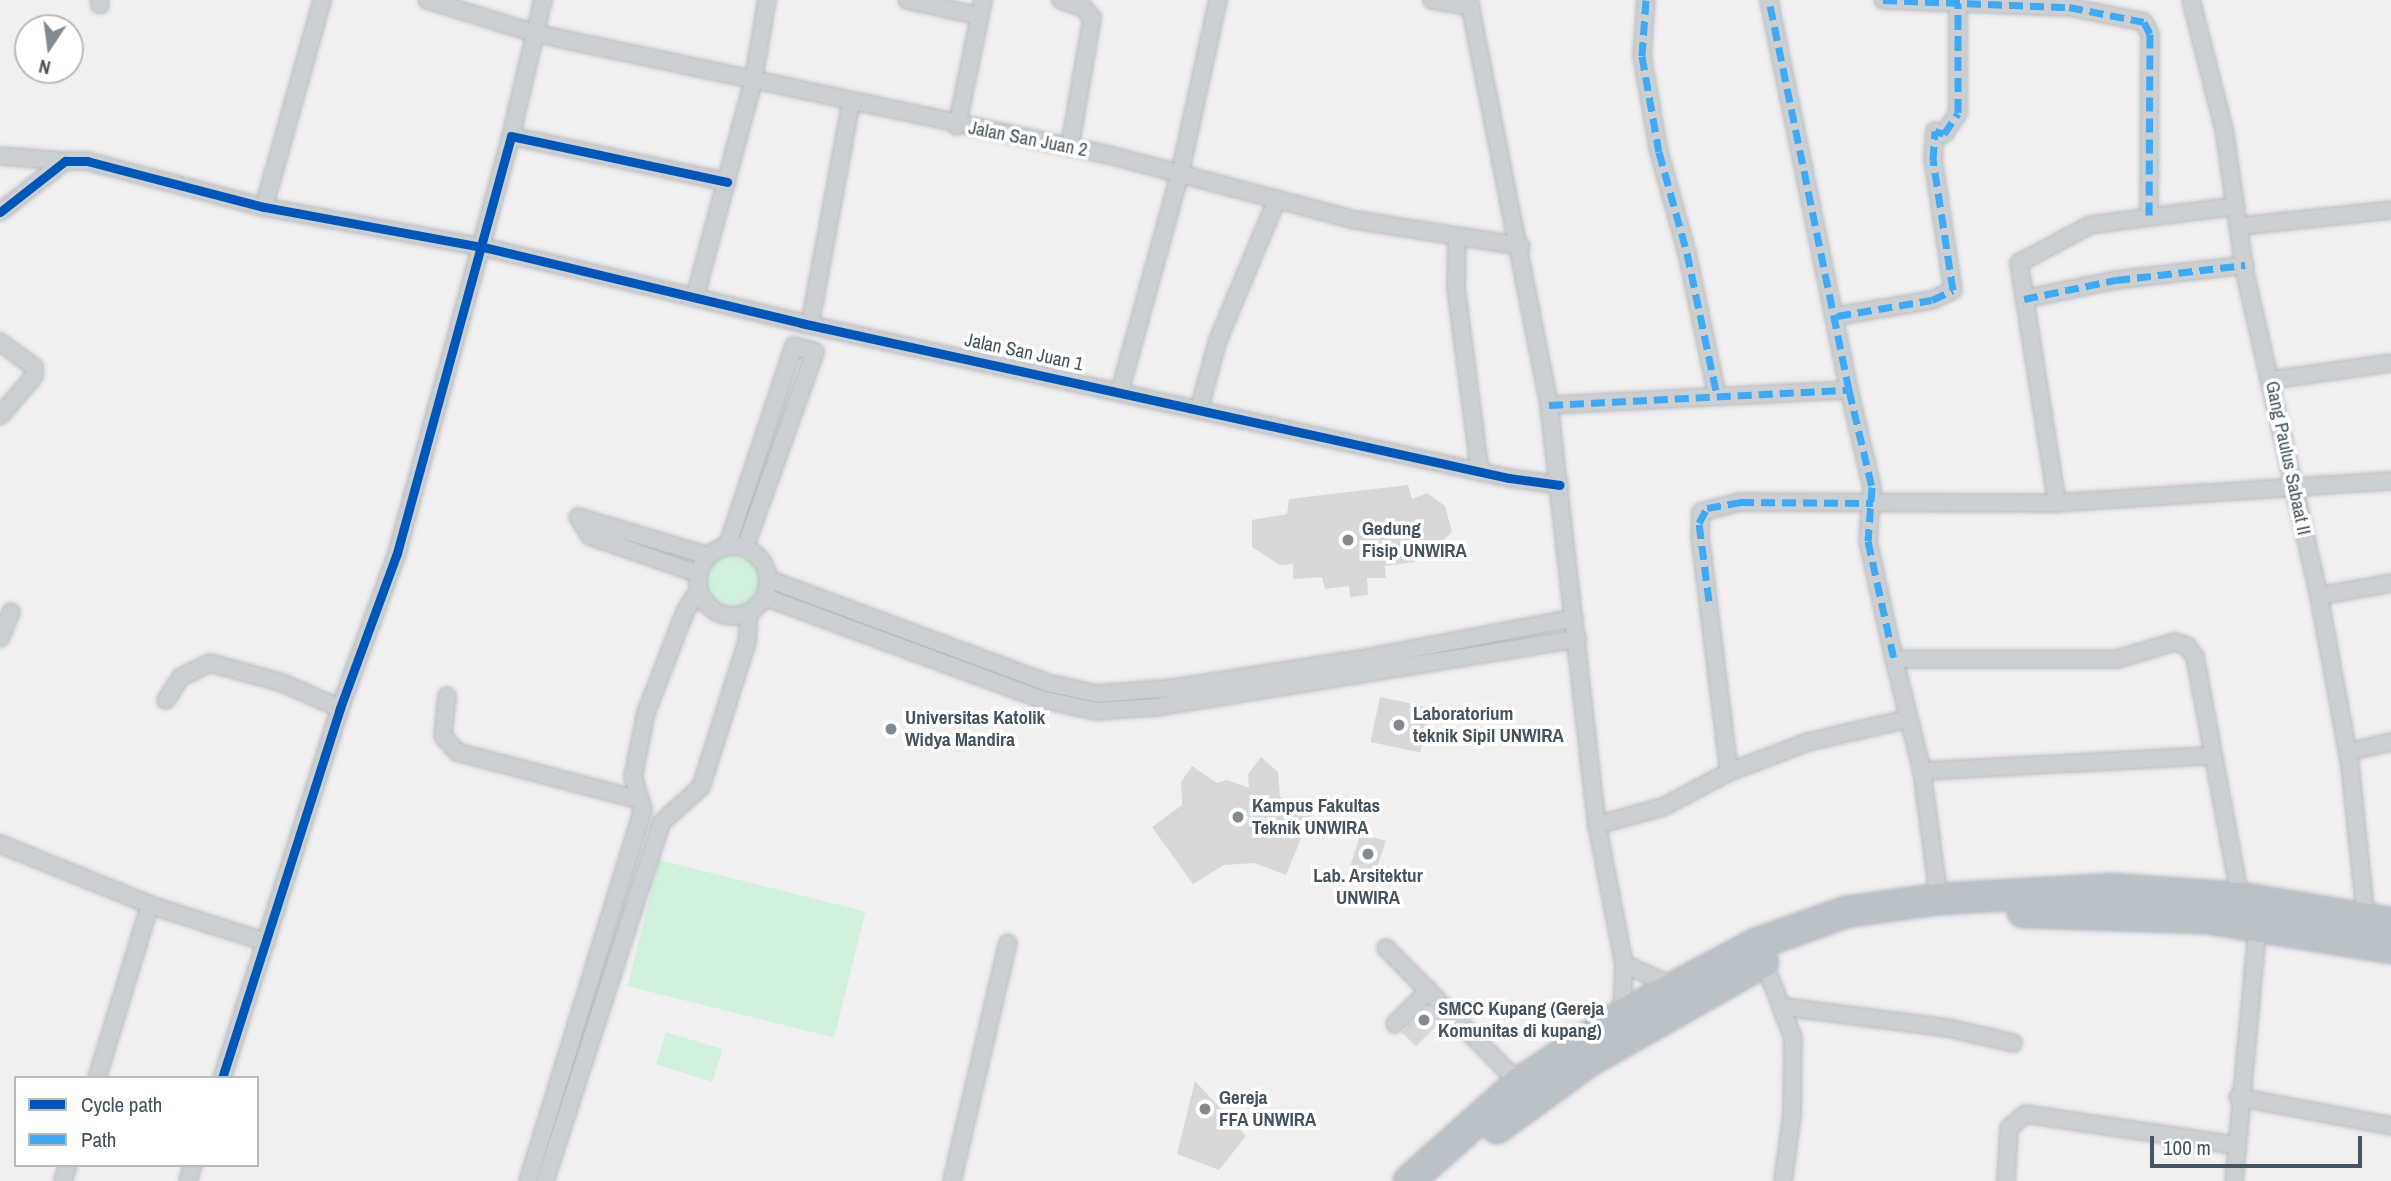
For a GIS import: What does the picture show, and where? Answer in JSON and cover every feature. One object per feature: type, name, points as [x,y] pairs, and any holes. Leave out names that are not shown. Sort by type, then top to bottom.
[{"type":"highway","points":[[1440,1181],[1519,1083],[1622,1015],[1673,986],[1811,923],[1846,912],[1939,899],[2110,889],[2240,898],[2379,921]]},
{"type":"highway","points":[[1409,1181],[1484,1128],[1590,1061],[1765,962],[1853,931],[1953,916],[2127,911],[2258,924],[2391,948]]},
{"type":"street","points":[[264,207],[322,0]]},
{"type":"street","name":"Jalan San Juan 2","points":[[427,0],[534,33],[957,126],[1070,146],[1277,199],[1457,237],[1521,246]]},
{"type":"street","points":[[223,1076],[340,708],[397,554],[483,247],[544,0]]},
{"type":"street","points":[[695,297],[753,82],[767,0]]},
{"type":"street","points":[[907,0],[981,8],[957,126]]},
{"type":"street","points":[[1061,0],[1084,8],[1092,18],[1070,146]]},
{"type":"street","points":[[1120,391],[1180,173],[1218,0]]},
{"type":"street","points":[[1432,0],[1469,3],[1521,246],[1560,485],[1597,825],[1624,964],[1622,1015]]},
{"type":"street","points":[[1646,0],[1642,56],[1659,152],[1687,253],[1717,394]]},
{"type":"street","points":[[1769,0],[1837,316],[1849,390],[1873,503],[1868,541],[1907,719],[1922,771],[1939,899]]},
{"type":"street","points":[[1883,0],[2081,9],[2144,22],[2150,34],[2149,215]]},
{"type":"street","name":"Gang Paulus Sabaat II","points":[[2191,0],[2224,129],[2245,265],[2293,490],[2319,596],[2379,921]]},
{"type":"street","points":[[1837,316],[1933,300],[1953,290],[1933,160],[1935,131],[1944,134],[1958,113],[1958,4]]},
{"type":"street","points":[[810,324],[851,103]]},
{"type":"street","points":[[512,136],[727,182]]},
{"type":"street","name":"Jalan San Juan 1","points":[[0,156],[87,161],[264,207],[483,247],[810,324],[1480,472],[1560,485]]},
{"type":"street","points":[[0,212],[65,161]]},
{"type":"street","points":[[1199,409],[1218,340],[1277,199]]},
{"type":"street","points":[[2057,503],[2018,273],[2025,257],[2090,225],[2149,215],[2236,206]]},
{"type":"street","points":[[2241,226],[2391,210]]},
{"type":"street","points":[[1457,237],[1456,288],[1480,472]]},
{"type":"street","points":[[2024,299],[2143,275],[2245,265]]},
{"type":"street","points":[[0,342],[34,367],[34,376],[0,416]]},
{"type":"street","points":[[727,547],[758,462],[794,346],[815,352],[776,469],[745,548]]},
{"type":"street","points":[[2271,380],[2391,363]]},
{"type":"street","points":[[1549,405],[1717,394],[1849,390]]},
{"type":"street","points":[[758,462],[776,469]]},
{"type":"street","points":[[1729,772],[1700,537],[1701,512],[1740,502],[2057,503],[2293,490],[2391,481]]},
{"type":"street","points":[[527,1181],[643,809],[633,777],[635,749],[668,652],[699,582],[709,556],[727,547],[745,548],[757,555],[768,579],[765,597],[749,612],[722,614],[708,605],[699,582],[590,536],[578,517],[603,520],[709,556]]},
{"type":"street","points":[[768,579],[1046,683],[1098,694],[1174,688],[1424,647],[1574,618]]},
{"type":"street","points":[[2319,596],[2391,583]]},
{"type":"street","points":[[765,597],[1041,699],[1096,711],[1426,665],[1578,639]]},
{"type":"street","points":[[0,638],[11,612]]},
{"type":"street","points":[[545,1181],[661,822],[701,787],[747,642],[749,612]]},
{"type":"street","points":[[869,637],[875,619]]},
{"type":"street","points":[[1894,659],[2117,659],[2180,643],[2195,657],[2240,898]]},
{"type":"street","points":[[1424,647],[1426,665]]},
{"type":"street","points":[[166,700],[181,677],[210,663],[280,682],[340,708]]},
{"type":"street","points":[[447,696],[443,736],[457,752],[640,800]]},
{"type":"street","points":[[1597,825],[1663,807],[1729,772],[1808,742],[1907,719]]},
{"type":"street","points":[[2347,751],[2391,742]]},
{"type":"street","points":[[1922,771],[2213,756]]},
{"type":"street","points":[[0,844],[150,905],[266,942]]},
{"type":"street","points":[[98,1076],[150,905]]},
{"type":"street","points":[[2234,1181],[2238,1097],[2258,924]]},
{"type":"street","points":[[952,1181],[1008,943]]},
{"type":"street","points":[[1386,948],[1519,1083]]},
{"type":"street","points":[[1765,962],[1785,1007],[1794,1071],[1783,1181]]},
{"type":"street","points":[[1624,964],[1673,986]]},
{"type":"street","points":[[1395,1024],[1429,990]]},
{"type":"street","points":[[1785,1007],[1948,1028],[2013,1043]]},
{"type":"street","points":[[2238,1097],[2391,1126]]},
{"type":"street","points":[[2006,1181],[2009,1128],[2025,1114],[2236,1145]]},
{"type":"green space","points":[[733,555],[752,562],[759,581],[752,600],[733,607],[714,600],[707,581],[714,562]]},
{"type":"green space","points":[[773,591],[1089,698],[1090,707],[771,594]]},
{"type":"green space","points":[[659,860],[866,912],[834,1038],[628,986]]},
{"type":"green space","points":[[666,1032],[722,1049],[712,1082],[656,1065]]},
{"type":"building","name":"Gedung Fisip UNWIRA","points":[[1408,485],[1412,499],[1427,493],[1445,506],[1452,532],[1437,547],[1416,551],[1415,562],[1385,566],[1386,578],[1367,578],[1368,595],[1350,597],[1349,586],[1325,589],[1322,577],[1293,579],[1293,564],[1280,565],[1252,547],[1252,520],[1287,514],[1289,499]]},
{"type":"building","name":"Laboratorium teknik Sipil UNWIRA","points":[[1380,697],[1430,708],[1420,753],[1370,742]]},
{"type":"building","name":"Kampus Fakultas Teknik UNWIRA","points":[[1261,757],[1278,772],[1280,797],[1312,812],[1286,875],[1254,863],[1224,865],[1193,884],[1152,827],[1182,805],[1181,782],[1192,766],[1217,783],[1227,780],[1249,788],[1248,774]]},
{"type":"building","name":"Lab. Arsitektur UNWIRA","points":[[1361,833],[1386,841],[1375,874],[1350,866]]},
{"type":"building","points":[[1428,1006],[1442,1020],[1416,1046],[1402,1032]]},
{"type":"building","name":"Gereja FFA UNWIRA","points":[[1195,1081],[1246,1136],[1219,1170],[1177,1154]]},
{"type":"marked path","points":[[1646,0],[1642,56],[1659,152],[1687,253],[1717,395]]},
{"type":"marked path","points":[[1549,405],[1849,390],[1769,0]]},
{"type":"marked path","points":[[1883,0],[2069,7],[2144,22],[2150,34],[2149,215]]},
{"type":"marked path","points":[[1837,316],[1932,300],[1953,290],[1933,160],[1935,131],[1944,134],[1958,113],[1958,3]]},
{"type":"marked path","points":[[2024,299],[2116,280],[2245,265]]},
{"type":"marked path","points":[[1849,390],[1872,487],[1868,541],[1894,659]]},
{"type":"marked path","points":[[1709,601],[1699,523],[1707,508],[1740,502],[1873,503]]},
{"type":"cycle path","points":[[223,1076],[340,708],[397,553],[511,136],[727,182]]},
{"type":"cycle path","points":[[0,212],[65,161],[87,161],[264,207],[483,247],[801,323],[1509,478],[1560,485]]},
{"type":"place","name":"Gedung Fisip UNWIRA","points":[[1348,540]]},
{"type":"place","name":"Laboratorium teknik Sipil UNWIRA","points":[[1399,725]]},
{"type":"place","name":"Universitas Katolik Widya Mandira","points":[[891,729]]},
{"type":"place","name":"Kampus Fakultas Teknik UNWIRA","points":[[1238,817]]},
{"type":"place","name":"Lab. Arsitektur UNWIRA","points":[[1368,854]]},
{"type":"place","name":"SMCC Kupang (Gereja Komunitas di kupang)","points":[[1424,1020]]},
{"type":"place","name":"Gereja FFA UNWIRA","points":[[1205,1109]]}]
